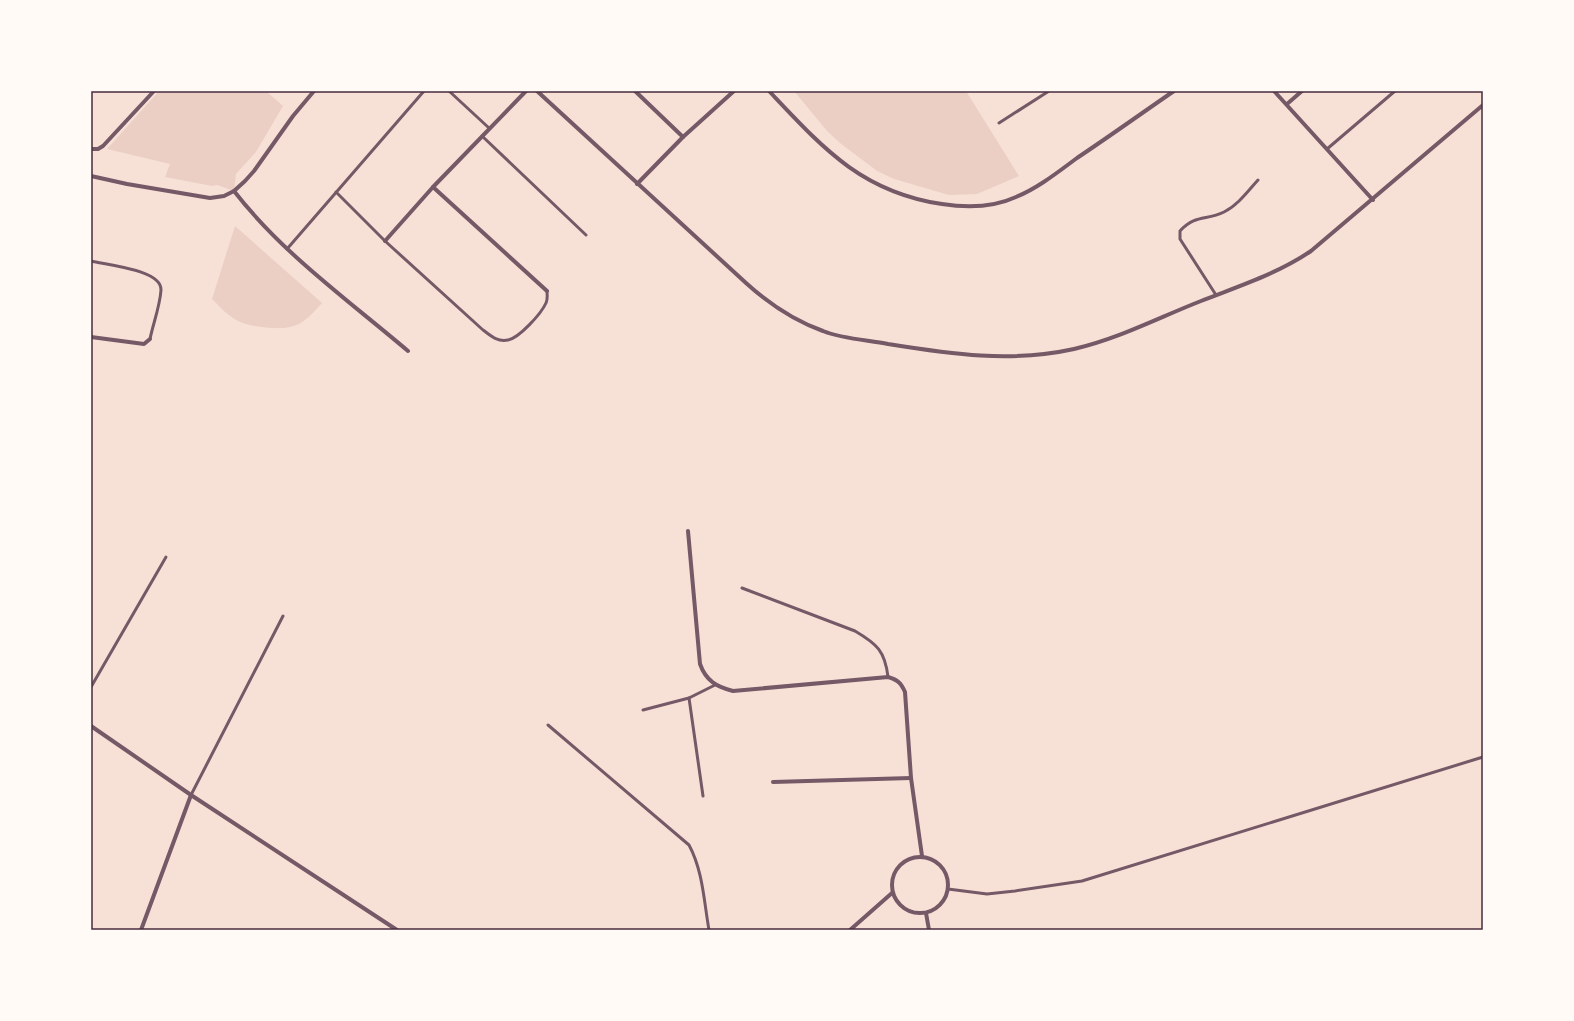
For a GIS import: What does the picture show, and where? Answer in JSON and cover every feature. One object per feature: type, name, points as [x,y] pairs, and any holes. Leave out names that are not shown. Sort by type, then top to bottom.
[{"type":"street","points":[[91,149],[98,149],[113,136],[154,91]]},
{"type":"street","points":[[91,176],[127,184],[210,198],[224,196],[234,191],[254,171],[293,116],[314,91]]},
{"type":"street","points":[[385,241],[433,186],[526,91]]},
{"type":"street","points":[[537,91],[758,294],[774,306],[813,327],[836,335],[935,352],[968,356],[1032,356],[1075,349],[1095,343],[1273,273],[1299,260],[1373,200],[1483,105]]},
{"type":"street","points":[[635,91],[683,137]]},
{"type":"street","points":[[637,184],[683,137],[734,91]]},
{"type":"street","points":[[768,91],[826,150],[851,170],[870,182],[891,192],[917,201],[961,207],[991,205],[1027,192],[1174,91]]},
{"type":"street","points":[[1274,91],[1373,200]]},
{"type":"street","points":[[1286,104],[1302,91]]},
{"type":"street","points":[[433,186],[547,291]]},
{"type":"street","points":[[234,191],[255,218],[287,249],[408,351]]},
{"type":"street","points":[[91,337],[144,344],[150,339]]},
{"type":"street","points":[[688,531],[700,664],[703,674],[715,685],[733,691],[888,677],[897,680],[905,692],[911,778],[922,856]]},
{"type":"street","points":[[91,726],[191,795],[397,930]]},
{"type":"street","points":[[773,782],[911,778]]},
{"type":"street","points":[[141,930],[191,795]]},
{"type":"street","points":[[922,856],[931,858],[945,871],[948,879],[948,889],[941,905],[926,913],[915,913],[905,910],[897,903],[892,893],[891,884],[893,875],[898,867],[905,861],[922,856]]},
{"type":"street","points":[[850,930],[892,893]]},
{"type":"street","points":[[926,913],[929,930]]},
{"type":"lane","points":[[287,249],[424,91]]},
{"type":"lane","points":[[449,91],[489,128]]},
{"type":"lane","points":[[998,123],[1049,91]]},
{"type":"lane","points":[[1327,150],[1395,91]]},
{"type":"lane","points":[[482,136],[586,234]]},
{"type":"lane","points":[[1216,295],[1180,239],[1180,231],[1187,224],[1199,217],[1214,215],[1225,211],[1240,200],[1258,180]]},
{"type":"lane","points":[[336,192],[385,241],[483,330],[495,339],[509,340],[533,321],[548,298],[547,291]]},
{"type":"lane","points":[[91,261],[148,274],[158,280],[161,289],[150,339]]},
{"type":"lane","points":[[91,687],[166,557]]},
{"type":"lane","points":[[742,588],[855,631],[871,641],[886,661],[888,677]]},
{"type":"lane","points":[[191,795],[283,616]]},
{"type":"lane","points":[[643,710],[689,698],[715,685]]},
{"type":"lane","points":[[689,698],[703,796]]},
{"type":"lane","points":[[548,725],[689,845],[699,870],[709,930]]},
{"type":"lane","points":[[948,889],[987,894],[1082,881],[1483,756]]},
{"type":"shaded area","points":[[159,91],[266,91],[283,106],[256,152],[236,174],[234,191],[217,185],[212,186],[165,177],[170,164],[107,149]]},
{"type":"shaded area","points":[[794,91],[966,91],[1019,176],[977,194],[949,195],[894,179],[877,171],[840,143],[827,131]]},
{"type":"shaded area","points":[[235,226],[322,303],[304,321],[295,326],[285,328],[250,325],[231,317],[212,299]]}]
